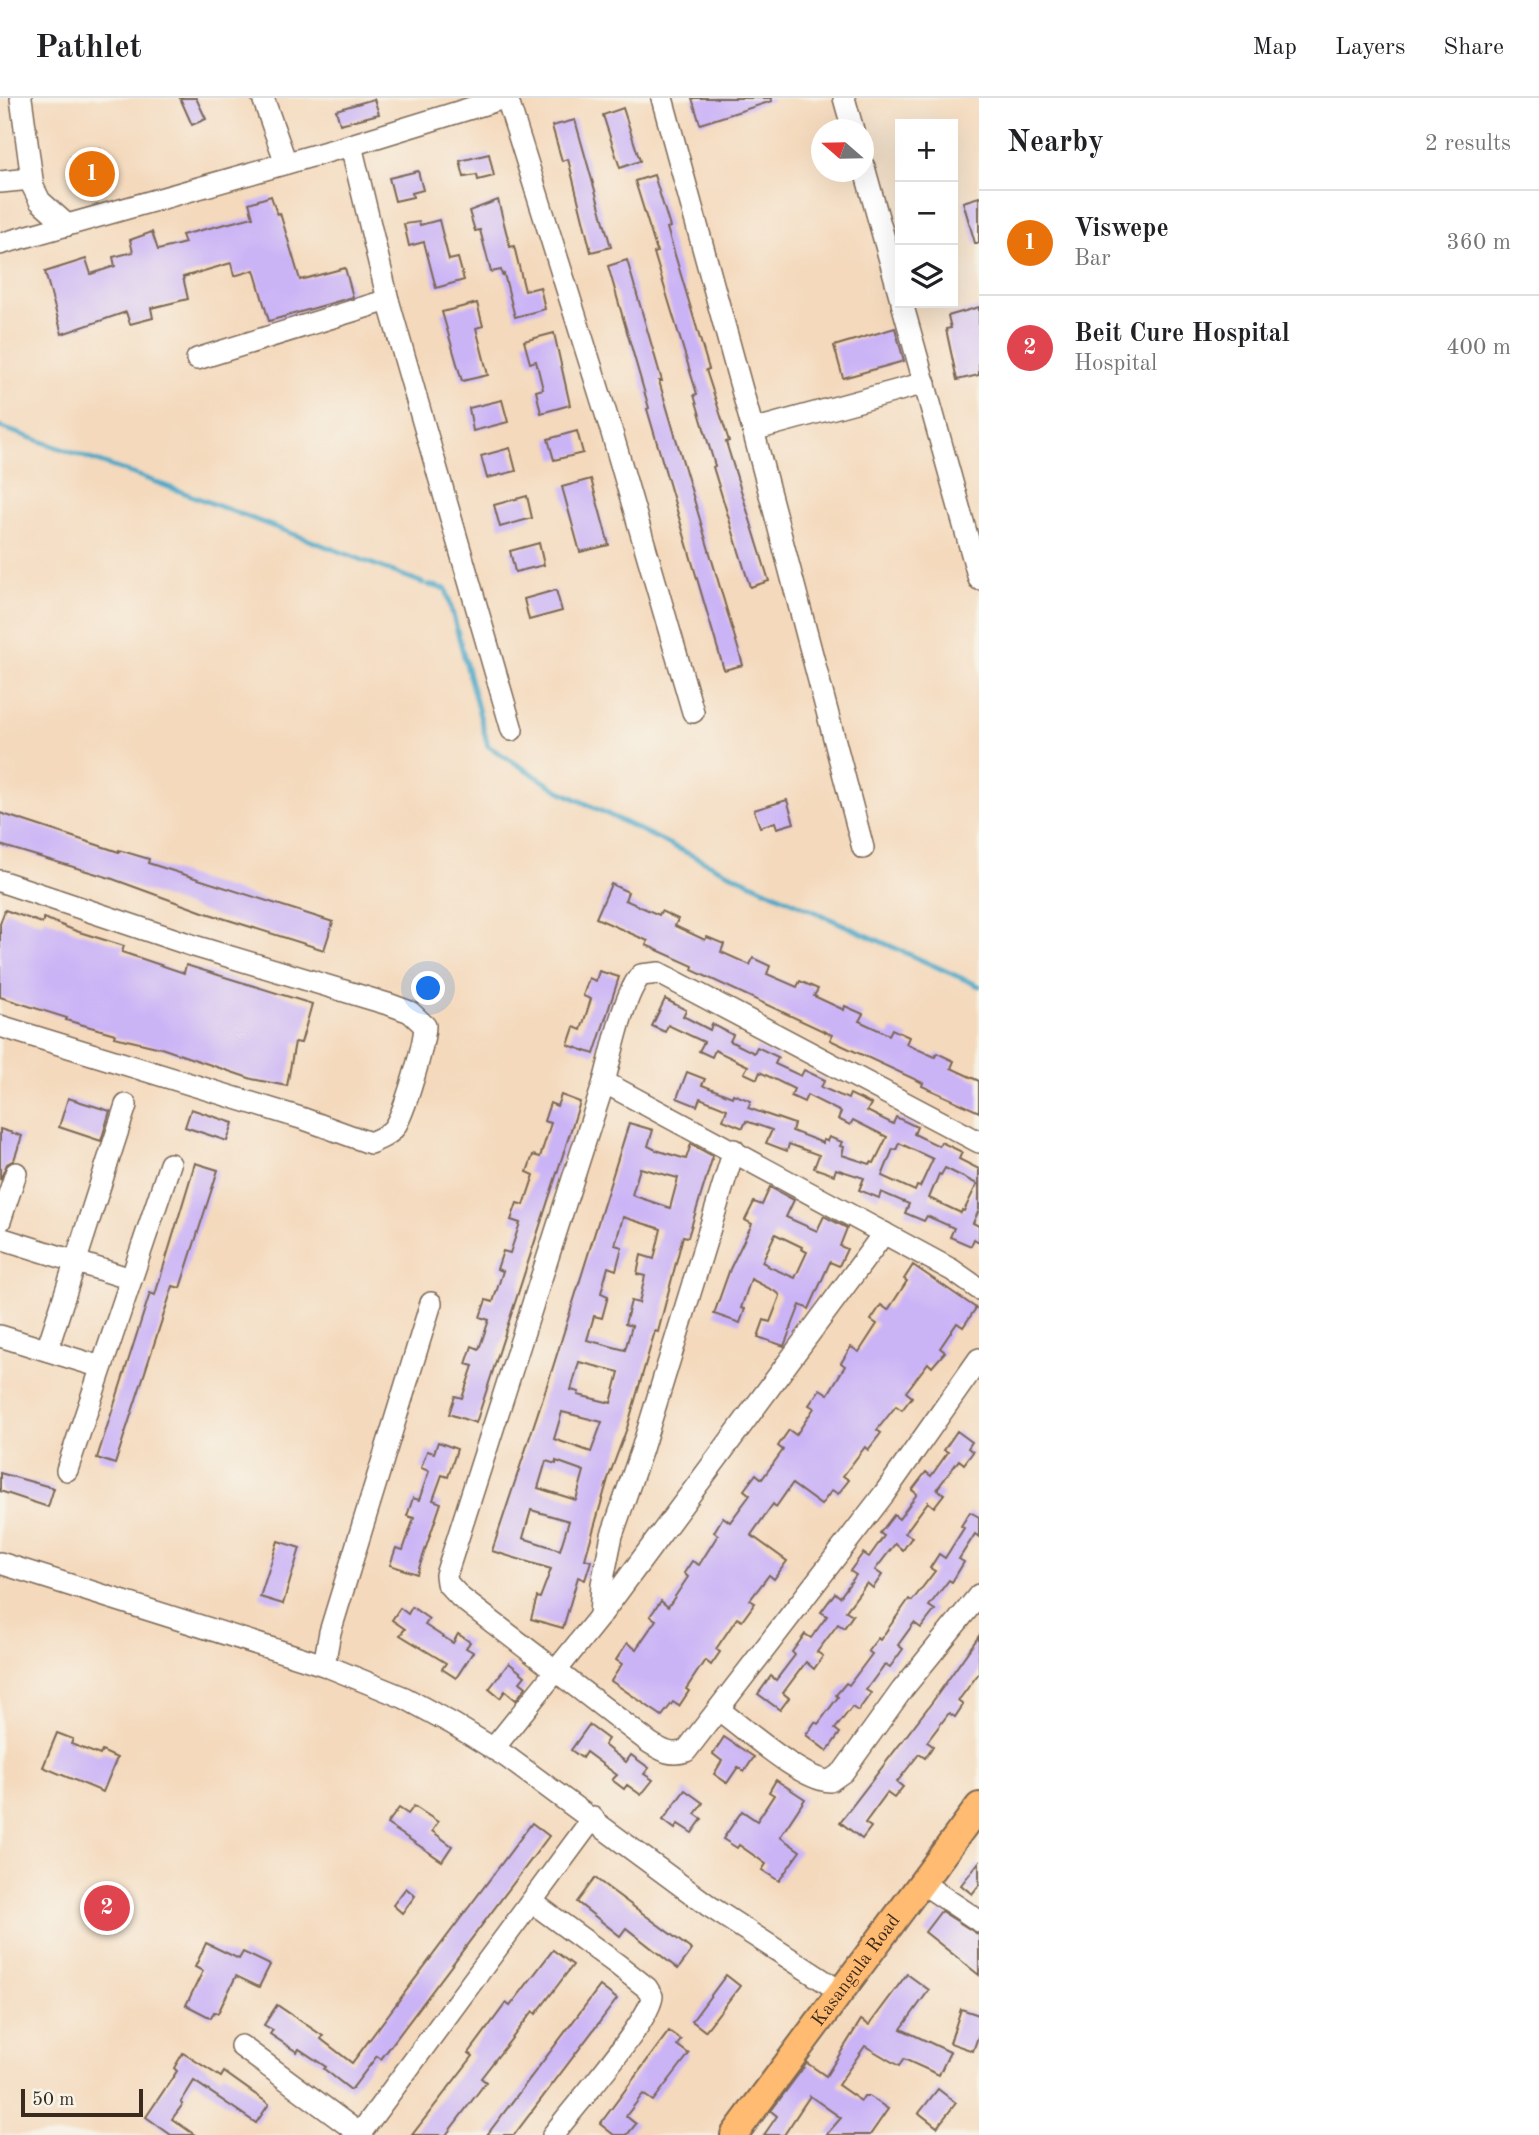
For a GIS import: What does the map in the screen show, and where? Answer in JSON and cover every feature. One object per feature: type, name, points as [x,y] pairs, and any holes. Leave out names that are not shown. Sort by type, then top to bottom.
[{"type":"main road","name":"Kasangula Road","points":[[734,2135],[979,1806]]},
{"type":"street","points":[[21,98],[32,179],[40,201],[66,225]]},
{"type":"street","points":[[263,98],[286,163]]},
{"type":"street","points":[[0,244],[351,145],[505,98],[612,433],[693,712]]},
{"type":"street","points":[[662,98],[863,848]]},
{"type":"street","points":[[844,98],[850,119]]},
{"type":"street","points":[[351,145],[388,300],[512,730]]},
{"type":"street","points":[[0,181],[32,179]]},
{"type":"street","points":[[867,182],[895,279]]},
{"type":"street","points":[[197,359],[388,300]]},
{"type":"street","points":[[903,308],[979,579]]},
{"type":"street","points":[[753,430],[925,383]]},
{"type":"street","points":[[0,881],[194,946],[391,1005],[410,1012],[425,1026],[425,1034],[405,1104],[394,1128],[382,1138],[370,1143],[304,1119],[0,1026]]},
{"type":"street","points":[[979,1142],[659,973],[641,975],[635,982],[446,1575],[447,1583],[461,1598],[650,1743],[667,1753],[686,1751],[884,1494],[979,1359]]},
{"type":"street","points":[[604,1082],[952,1270],[979,1289]]},
{"type":"street","points":[[47,1350],[126,1105]]},
{"type":"street","points":[[600,1616],[602,1584],[612,1535],[642,1449],[734,1150]]},
{"type":"street","points":[[66,1470],[170,1164]]},
{"type":"street","points":[[0,1221],[16,1173]]},
{"type":"street","points":[[493,1749],[600,1616],[884,1233]]},
{"type":"street","points":[[0,1238],[131,1279]]},
{"type":"street","points":[[324,1665],[330,1632],[431,1303]]},
{"type":"street","points":[[0,1336],[101,1367]]},
{"type":"street","points":[[0,1563],[324,1665],[404,1698],[493,1749],[593,1818],[709,1906],[841,1992]]},
{"type":"street","points":[[719,1710],[792,1765],[812,1777],[830,1781],[843,1772],[902,1690],[979,1595]]},
{"type":"street","points":[[241,2046],[360,2134],[593,1818]]},
{"type":"street","points":[[922,1883],[979,1921]]},
{"type":"street","points":[[532,1902],[618,1965],[647,1988],[652,1996],[647,2012],[610,2064],[552,2135]]},
{"type":"building","points":[[180,98],[196,98],[206,119],[192,125]]},
{"type":"building","points":[[692,98],[771,98],[772,101],[700,124]]},
{"type":"building","points":[[374,99],[379,114],[340,124],[336,110]]},
{"type":"building","points":[[623,108],[640,161],[620,168],[603,115]]},
{"type":"building","points":[[575,120],[611,247],[591,252],[568,159],[562,161],[552,126]]},
{"type":"building","points":[[100,149],[108,176],[79,184],[71,157]]},
{"type":"building","points":[[489,154],[494,176],[478,180],[477,175],[464,177],[460,161]]},
{"type":"building","points":[[418,171],[423,190],[412,193],[413,197],[395,201],[389,178]]},
{"type":"building","points":[[654,175],[709,369],[706,370],[729,441],[726,442],[769,581],[750,587],[713,467],[715,466],[694,395],[697,394],[635,181]]},
{"type":"building","points":[[271,196],[277,214],[280,213],[300,280],[345,268],[353,297],[269,321],[254,270],[234,276],[231,263],[183,277],[188,299],[151,308],[153,318],[130,324],[126,312],[62,334],[45,272],[86,259],[91,274],[115,266],[113,257],[133,252],[130,240],[152,232],[158,250],[185,243],[182,235],[253,217],[249,203]]},
{"type":"building","points":[[979,197],[979,243],[975,243],[963,202]]},
{"type":"building","points":[[498,200],[510,247],[514,246],[525,291],[540,287],[545,309],[515,317],[504,274],[502,275],[501,270],[491,272],[480,230],[475,231],[469,211]]},
{"type":"building","points":[[439,220],[449,260],[458,258],[464,280],[436,288],[424,242],[409,246],[404,224],[419,222],[420,225]]},
{"type":"building","points":[[627,260],[662,381],[659,381],[743,665],[724,670],[608,266]]},
{"type":"building","points":[[477,303],[483,326],[476,328],[488,375],[462,381],[442,312]]},
{"type":"building","points":[[979,307],[979,375],[957,380],[946,329],[951,328],[948,316]]},
{"type":"building","points":[[895,328],[904,361],[843,378],[834,346]]},
{"type":"building","points":[[554,333],[570,405],[541,413],[536,391],[543,389],[536,361],[530,363],[524,341]]},
{"type":"building","points":[[502,400],[508,422],[473,431],[469,408]]},
{"type":"building","points":[[577,431],[583,453],[554,460],[548,439]]},
{"type":"building","points":[[510,448],[516,471],[487,478],[481,456]]},
{"type":"building","points":[[591,479],[609,545],[580,552],[562,487]]},
{"type":"building","points":[[527,496],[532,518],[500,527],[494,505]]},
{"type":"building","points":[[539,543],[544,565],[515,572],[510,551]]},
{"type":"building","points":[[556,590],[562,611],[529,620],[524,599]]},
{"type":"building","points":[[787,800],[794,823],[777,828],[775,822],[760,827],[754,810]]},
{"type":"building","points":[[0,813],[119,852],[149,859],[148,863],[333,922],[324,950],[203,912],[110,878],[0,845]]},
{"type":"building","points":[[611,884],[628,892],[625,900],[659,915],[661,911],[678,919],[675,926],[705,940],[707,937],[724,944],[721,952],[750,965],[753,958],[770,966],[767,974],[797,987],[800,981],[818,989],[814,996],[844,1010],[845,1006],[863,1014],[859,1021],[889,1035],[892,1029],[909,1037],[906,1044],[935,1057],[937,1053],[954,1061],[951,1068],[979,1081],[979,1112],[830,1040],[832,1035],[692,970],[693,966],[646,945],[648,941],[596,918]]},
{"type":"building","points":[[5,910],[42,923],[44,918],[124,946],[122,952],[184,973],[186,965],[312,1004],[301,1043],[295,1042],[287,1086],[252,1079],[161,1048],[114,1037],[115,1034],[0,997],[0,924]]},
{"type":"building","points":[[599,971],[619,977],[594,1054],[568,1045],[574,1027],[581,1030],[591,999],[583,996],[589,978],[596,981]]},
{"type":"building","points":[[665,999],[686,1010],[683,1016],[710,1030],[712,1024],[733,1035],[730,1041],[754,1053],[757,1047],[778,1057],[775,1064],[801,1076],[804,1070],[825,1080],[821,1087],[848,1099],[850,1094],[871,1104],[867,1111],[893,1124],[896,1117],[917,1127],[914,1134],[939,1146],[941,1142],[962,1152],[959,1159],[979,1169],[979,1210],[973,1223],[979,1226],[979,1242],[974,1239],[971,1246],[950,1237],[954,1228],[927,1216],[924,1221],[905,1213],[909,1204],[881,1192],[879,1198],[859,1190],[864,1178],[836,1169],[834,1175],[814,1168],[819,1155],[789,1144],[787,1151],[766,1143],[772,1130],[746,1121],[743,1128],[723,1120],[727,1109],[700,1098],[697,1106],[677,1098],[687,1072],[705,1079],[702,1085],[751,1101],[748,1108],[794,1124],[792,1131],[823,1143],[823,1140],[827,1141],[829,1137],[842,1142],[842,1155],[870,1164],[874,1163],[887,1137],[853,1120],[850,1125],[838,1119],[841,1112],[807,1095],[804,1102],[791,1096],[794,1089],[760,1072],[757,1079],[744,1073],[748,1066],[715,1050],[712,1057],[699,1051],[704,1042],[668,1025],[665,1032],[652,1026]],"holes":[[[899,1143],[933,1159],[920,1187],[917,1186],[915,1191],[882,1176],[893,1149],[896,1150]],[[945,1168],[977,1184],[961,1213],[929,1198],[939,1174],[941,1175]]]},
{"type":"building","points":[[561,1095],[580,1102],[476,1423],[449,1414],[455,1396],[462,1398],[473,1366],[466,1364],[472,1346],[479,1349],[489,1320],[480,1317],[486,1300],[493,1302],[503,1271],[497,1269],[503,1251],[510,1253],[520,1223],[511,1220],[517,1203],[524,1205],[534,1175],[527,1172],[533,1155],[540,1157],[551,1123],[544,1121],[550,1103],[557,1106]]},
{"type":"building","points":[[68,1098],[110,1111],[101,1141],[59,1127]]},
{"type":"building","points":[[191,1109],[233,1123],[227,1141],[185,1127]]},
{"type":"building","points":[[629,1123],[653,1130],[648,1146],[656,1150],[686,1159],[691,1144],[713,1156],[688,1237],[683,1236],[658,1332],[655,1331],[627,1428],[608,1479],[585,1559],[591,1561],[585,1580],[578,1577],[563,1628],[531,1619],[537,1597],[540,1598],[551,1569],[492,1551]],"holes":[[[640,1168],[678,1178],[670,1208],[632,1195]],[[623,1217],[661,1229],[654,1259],[641,1255],[637,1274],[645,1276],[639,1303],[631,1301],[625,1324],[632,1326],[625,1350],[587,1340],[594,1316],[602,1318],[608,1296],[601,1293],[608,1267],[616,1270],[622,1247],[615,1245]],[[579,1362],[619,1372],[611,1403],[578,1395],[579,1392],[571,1390]],[[562,1412],[602,1422],[591,1452],[554,1439]],[[546,1461],[556,1464],[556,1461],[584,1471],[576,1500],[538,1488]],[[531,1510],[569,1521],[560,1550],[523,1538]]]},
{"type":"building","points":[[0,1129],[22,1136],[14,1160],[7,1164],[0,1180]]},
{"type":"building","points":[[195,1163],[218,1170],[180,1288],[173,1286],[115,1464],[97,1458],[150,1293],[155,1295]]},
{"type":"building","points":[[770,1187],[794,1200],[786,1217],[817,1231],[824,1216],[847,1228],[840,1246],[847,1249],[839,1266],[830,1262],[809,1309],[800,1305],[784,1346],[758,1337],[764,1320],[770,1322],[780,1296],[751,1279],[741,1308],[745,1309],[740,1323],[714,1314],[730,1269],[752,1224],[745,1220],[754,1202],[762,1205]],"holes":[[[775,1234],[802,1247],[801,1249],[807,1252],[795,1278],[762,1262]]]},
{"type":"building","points":[[913,1265],[976,1308],[963,1327],[957,1323],[940,1348],[945,1352],[932,1367],[928,1363],[906,1392],[912,1397],[902,1410],[896,1406],[877,1430],[881,1433],[868,1450],[865,1447],[843,1476],[849,1480],[838,1494],[832,1490],[821,1505],[792,1484],[776,1507],[773,1504],[751,1535],[787,1561],[774,1579],[769,1575],[750,1600],[755,1603],[742,1621],[737,1618],[716,1649],[720,1652],[711,1665],[705,1660],[686,1689],[689,1691],[679,1706],[673,1702],[662,1716],[611,1681],[622,1664],[616,1660],[627,1643],[636,1649],[656,1620],[650,1616],[661,1601],[668,1607],[688,1577],[684,1573],[692,1561],[699,1565],[718,1535],[714,1532],[723,1517],[730,1522],[750,1495],[744,1490],[756,1474],[762,1479],[783,1450],[778,1446],[789,1430],[796,1435],[814,1408],[809,1405],[820,1389],[828,1394],[845,1366],[841,1363],[851,1347],[859,1352],[877,1324],[871,1320],[881,1305],[888,1310],[907,1281],[904,1279]]},
{"type":"building","points":[[957,1431],[972,1442],[968,1448],[973,1452],[964,1464],[959,1460],[937,1489],[944,1494],[934,1507],[928,1502],[905,1533],[912,1537],[903,1550],[895,1544],[875,1570],[882,1575],[873,1588],[867,1583],[846,1611],[853,1615],[844,1628],[838,1624],[817,1652],[823,1656],[814,1669],[806,1662],[783,1693],[789,1698],[780,1710],[758,1694],[771,1676],[776,1680],[795,1655],[792,1652],[805,1634],[811,1638],[827,1616],[821,1612],[835,1593],[840,1597],[856,1575],[850,1571],[863,1553],[869,1557],[884,1536],[880,1533],[894,1515],[899,1519],[917,1494],[912,1490],[926,1472],[931,1476],[948,1452],[944,1450]]},
{"type":"building","points":[[438,1442],[457,1449],[448,1477],[442,1475],[433,1500],[441,1503],[417,1574],[390,1565],[396,1548],[403,1550],[414,1518],[407,1516],[413,1498],[419,1500],[429,1471],[421,1468],[427,1451],[434,1453]]},
{"type":"building","points":[[0,1473],[54,1488],[48,1507],[0,1491]]},
{"type":"building","points":[[970,1512],[979,1517],[979,1537],[975,1534],[959,1559],[964,1562],[952,1582],[949,1580],[929,1606],[935,1610],[921,1628],[914,1623],[898,1645],[903,1649],[890,1667],[885,1664],[866,1690],[871,1693],[858,1711],[852,1707],[835,1729],[840,1733],[827,1751],[806,1735],[815,1722],[818,1724],[846,1683],[849,1685],[872,1654],[868,1651],[878,1638],[880,1640],[909,1599],[912,1601],[935,1571],[930,1568],[939,1554],[945,1558],[964,1528],[961,1526]]},
{"type":"building","points":[[278,1541],[300,1548],[283,1604],[260,1597]]},
{"type":"building","points":[[412,1607],[429,1619],[425,1625],[453,1643],[458,1634],[470,1642],[466,1648],[473,1652],[456,1678],[442,1669],[446,1663],[400,1635],[405,1629],[392,1620],[400,1608],[408,1614]]},
{"type":"building","points":[[979,1636],[979,1673],[958,1701],[963,1705],[955,1717],[949,1713],[927,1742],[933,1746],[925,1758],[919,1754],[897,1782],[903,1787],[894,1798],[887,1793],[865,1823],[871,1827],[862,1839],[840,1822]]},
{"type":"building","points":[[509,1663],[525,1676],[520,1682],[526,1687],[516,1700],[505,1691],[500,1698],[489,1689]]},
{"type":"building","points":[[589,1725],[608,1739],[604,1745],[626,1762],[631,1755],[649,1768],[644,1774],[653,1780],[641,1795],[627,1785],[624,1789],[612,1780],[617,1775],[586,1752],[582,1758],[571,1750]]},
{"type":"building","points":[[57,1733],[73,1739],[71,1744],[100,1755],[102,1751],[117,1758],[103,1792],[43,1767]]},
{"type":"building","points":[[724,1737],[754,1757],[744,1772],[738,1767],[727,1783],[714,1774],[722,1761],[713,1754]]},
{"type":"building","points":[[776,1780],[805,1799],[780,1837],[800,1851],[779,1881],[762,1870],[766,1864],[739,1845],[737,1848],[723,1839],[742,1811],[757,1821],[774,1795],[769,1792]]},
{"type":"building","points":[[685,1790],[703,1803],[695,1814],[702,1819],[692,1833],[678,1824],[675,1829],[663,1820]]},
{"type":"building","points":[[414,1806],[438,1822],[432,1831],[452,1846],[442,1861],[387,1824],[399,1808],[408,1814]]},
{"type":"building","points":[[532,1823],[549,1836],[381,2059],[377,2056],[351,2090],[324,2069],[326,2067],[270,2034],[273,2030],[264,2025],[277,2005],[323,2036],[321,2039],[352,2063]]},
{"type":"building","points":[[979,1862],[979,1885],[972,1894],[961,1885]]},
{"type":"building","points":[[595,1878],[692,1950],[678,1969],[626,1928],[620,1936],[577,1902]]},
{"type":"building","points":[[406,1888],[415,1896],[402,1913],[393,1905]]},
{"type":"building","points":[[941,1911],[979,1935],[979,1975],[925,1932]]},
{"type":"building","points":[[206,1943],[239,1959],[243,1952],[270,1965],[259,1987],[236,1976],[218,2013],[214,2012],[211,2018],[186,2005],[203,1971],[195,1967]]},
{"type":"building","points":[[553,1950],[573,1965],[536,2014],[533,2011],[481,2078],[486,2082],[446,2135],[412,2135],[473,2056],[469,2053],[506,2003],[510,2006]]},
{"type":"building","points":[[907,1974],[929,1990],[901,2029],[950,2052],[939,2075],[904,2059],[899,2066],[865,2046],[838,2085],[861,2101],[864,2096],[869,2096],[888,2109],[870,2135],[826,2135],[841,2118],[810,2096],[784,2135],[764,2135],[777,2116],[771,2111],[807,2063],[826,2076],[861,2020],[869,2025]]},
{"type":"building","points":[[726,1975],[740,1986],[705,2031],[692,2021]]},
{"type":"building","points":[[600,1986],[617,1999],[514,2135],[487,2135]]},
{"type":"building","points":[[961,2009],[979,2015],[979,2034],[973,2051],[950,2043]]},
{"type":"building","points":[[669,2031],[681,2040],[677,2045],[689,2054],[653,2101],[643,2094],[626,2116],[636,2124],[627,2135],[614,2135],[600,2124]]},
{"type":"building","points":[[183,2053],[221,2077],[224,2072],[269,2104],[256,2123],[194,2081],[172,2119],[195,2135],[171,2135],[146,2117],[177,2071],[174,2068]]},
{"type":"building","points":[[938,2089],[956,2103],[937,2127],[919,2113]]},
{"type":"waterway","points":[[0,427],[142,477],[423,583]]},
{"type":"waterway","points":[[429,585],[446,589],[488,746],[558,790],[716,867],[979,986]]},
{"type":"place","name":"Viswepe","points":[[92,174]]},
{"type":"place","name":"Beit Cure Hospital","points":[[107,1908]]}]
